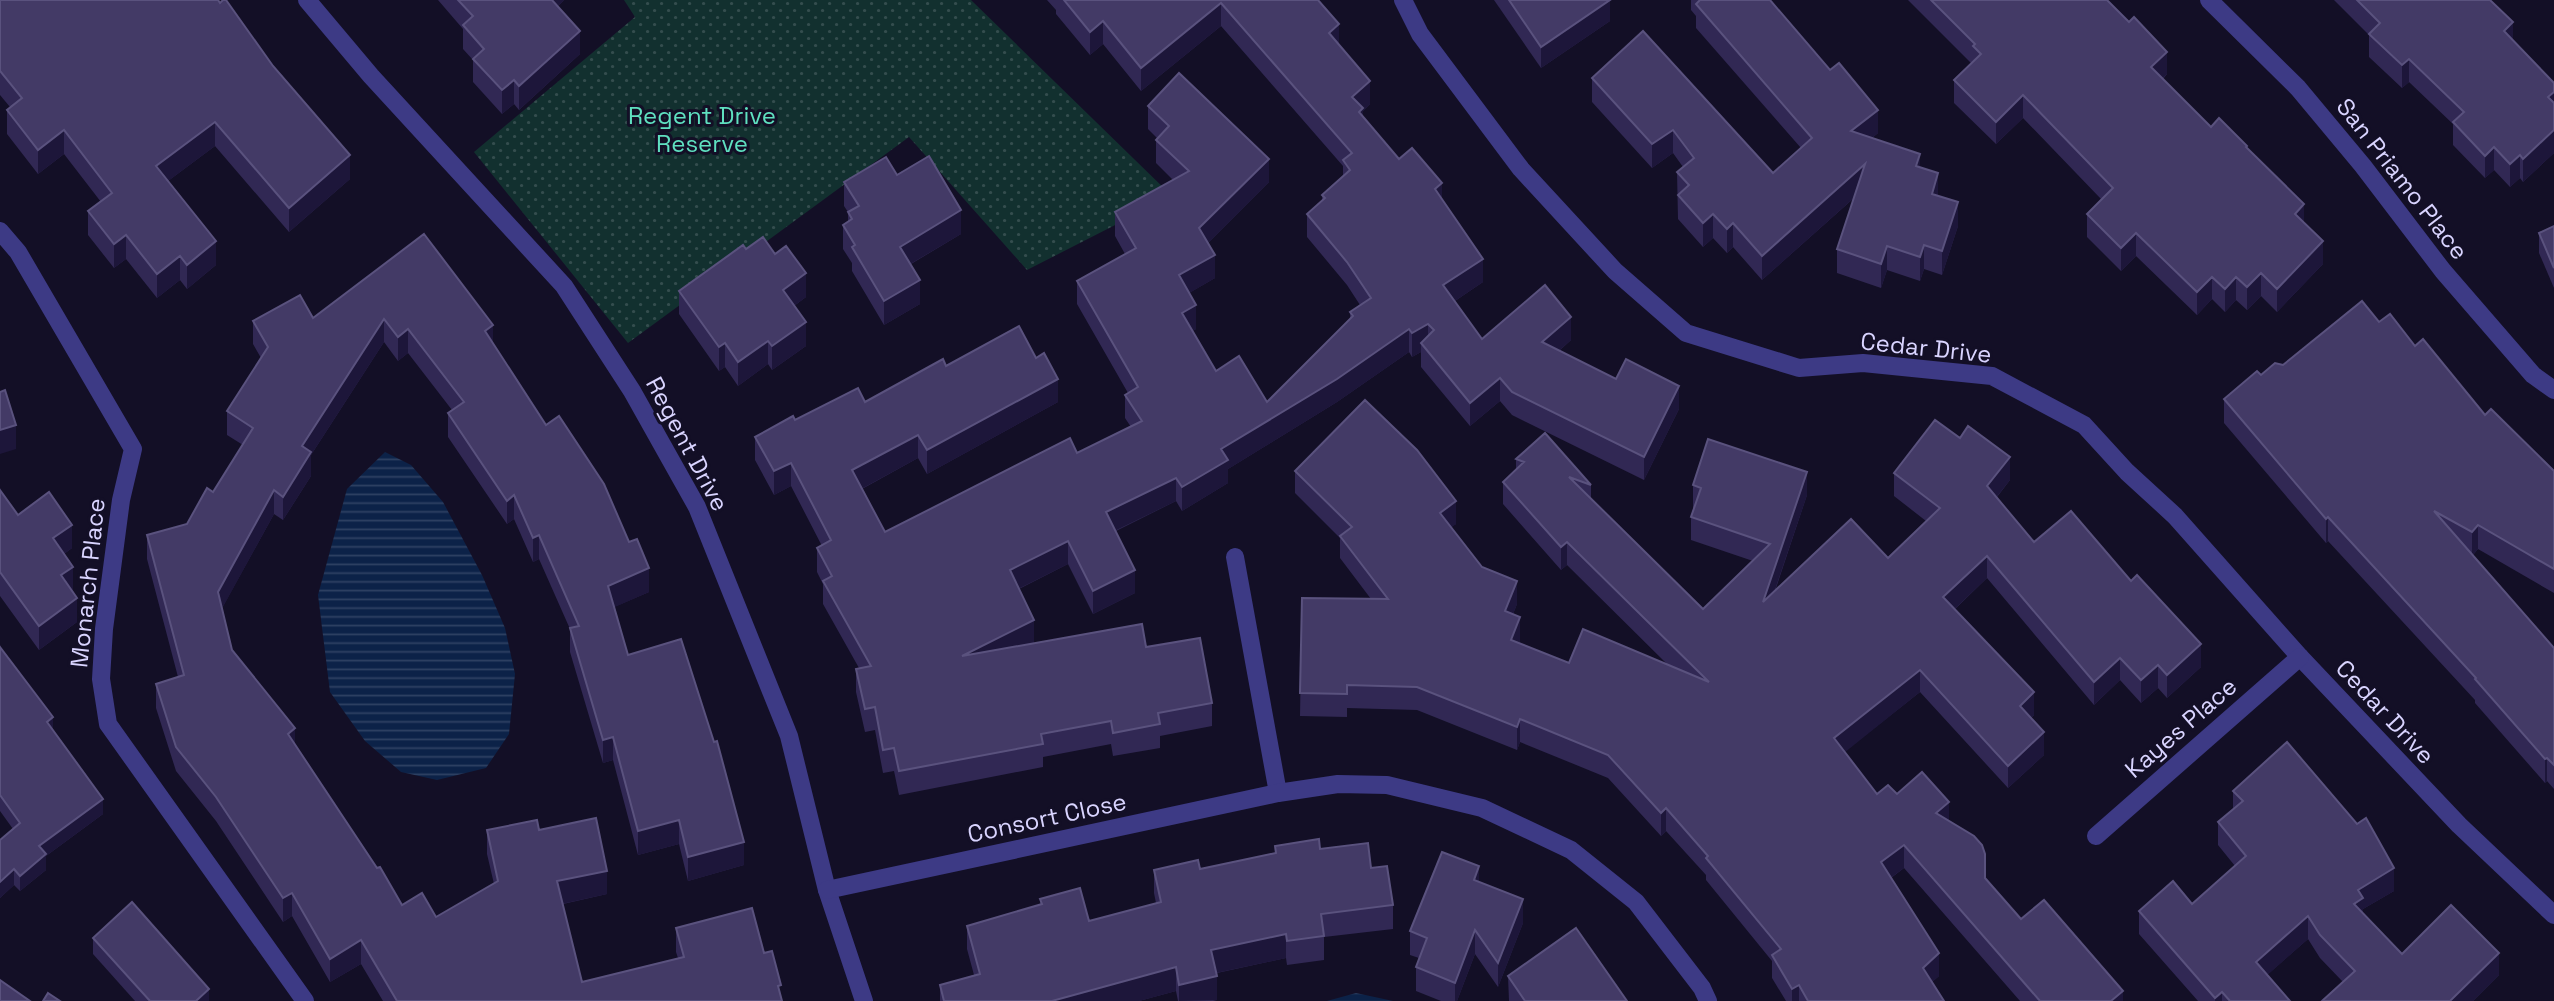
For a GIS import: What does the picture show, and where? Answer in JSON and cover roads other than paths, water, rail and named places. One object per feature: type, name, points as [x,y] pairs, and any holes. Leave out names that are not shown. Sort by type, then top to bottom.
[{"type":"street","name":"Regent Drive","points":[[307,0],[371,76],[564,286],[632,391],[697,507],[789,736],[827,890],[864,1001]]},
{"type":"street","name":"Cedar Drive","points":[[1403,0],[1420,34],[1521,169],[1615,271],[1686,332],[1799,368],[1863,363],[1992,376],[2084,425],[2127,472],[2175,516],[2300,657],[2459,825],[2554,915]]},
{"type":"street","name":"San Priamo Place","points":[[2209,0],[2298,88],[2363,166],[2443,271],[2533,375],[2554,390]]},
{"type":"street","name":"Monarch Place","points":[[0,231],[18,252],[133,449],[121,500],[104,629],[101,679],[108,724],[305,1001]]},
{"type":"street","points":[[1235,557],[1278,793]]},
{"type":"street","name":"Kayes Place","points":[[2095,836],[2300,657]]},
{"type":"street","name":"Consort Close","points":[[827,890],[1278,793],[1338,784],[1387,785],[1482,808],[1571,850],[1636,902],[1702,988],[1708,1001]]},
{"type":"water","points":[[385,452],[411,465],[443,502],[482,575],[505,628],[515,674],[509,734],[486,768],[437,780],[401,772],[365,741],[330,692],[318,595],[347,489]]},
{"type":"water","points":[[1356,993],[1393,1001],[1327,1001]]},
{"type":"park label","name":"Regent Drive Reserve","points":[[702,130]]}]
